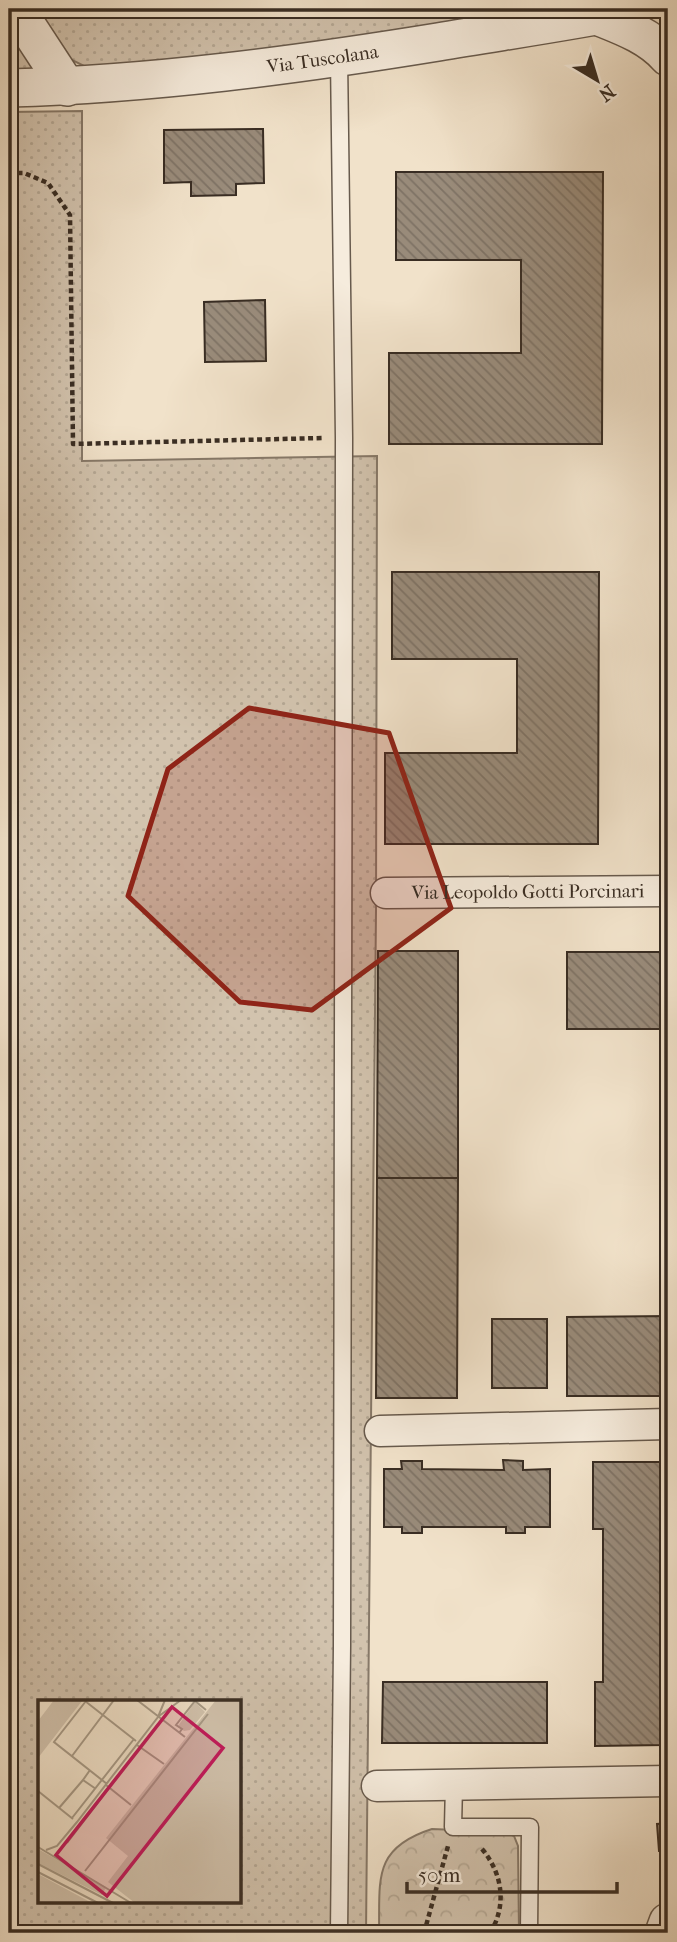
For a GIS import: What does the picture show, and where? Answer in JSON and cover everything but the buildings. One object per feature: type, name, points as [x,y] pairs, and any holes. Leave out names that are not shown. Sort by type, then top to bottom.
[{"type":"street","points":[[16,9],[67,87]]},
{"type":"street","name":"Via Tuscolana","points":[[9,88],[67,87],[339,58],[633,9]]},
{"type":"street","points":[[597,16],[635,32],[663,50],[668,57]]},
{"type":"street","name":"Via Leopoldo Gotti Porcinari","points":[[386,893],[668,891]]},
{"type":"street","points":[[380,1431],[668,1424]]},
{"type":"street","points":[[377,1786],[668,1781]]},
{"type":"street","points":[[664,1933],[668,1922]]},
{"type":"lane","points":[[339,58],[344,438],[339,1933]]},
{"type":"lane","points":[[454,1784],[453,1826],[530,1826],[529,1933]]},
{"type":"path","points":[[9,173],[23,173],[48,183],[70,215],[73,444],[344,438]]},
{"type":"path","points":[[424,1933],[453,1826],[478,1844],[497,1872],[502,1906],[491,1933]]},
{"type":"highlighted area","points":[[249,708],[389,733],[451,908],[312,1010],[240,1002],[128,896],[168,769]]},
{"type":"green space","points":[[32,9],[545,9],[415,30],[211,57],[86,67],[68,58]]},
{"type":"green space","points":[[9,28],[34,71],[9,72]]},
{"type":"green space","points":[[82,111],[82,461],[377,456],[376,911],[366,1933],[9,1933],[9,112]]},
{"type":"green space","points":[[432,1829],[505,1832],[514,1836],[518,1846],[519,1933],[379,1933],[380,1882],[389,1856],[413,1837]]}]
